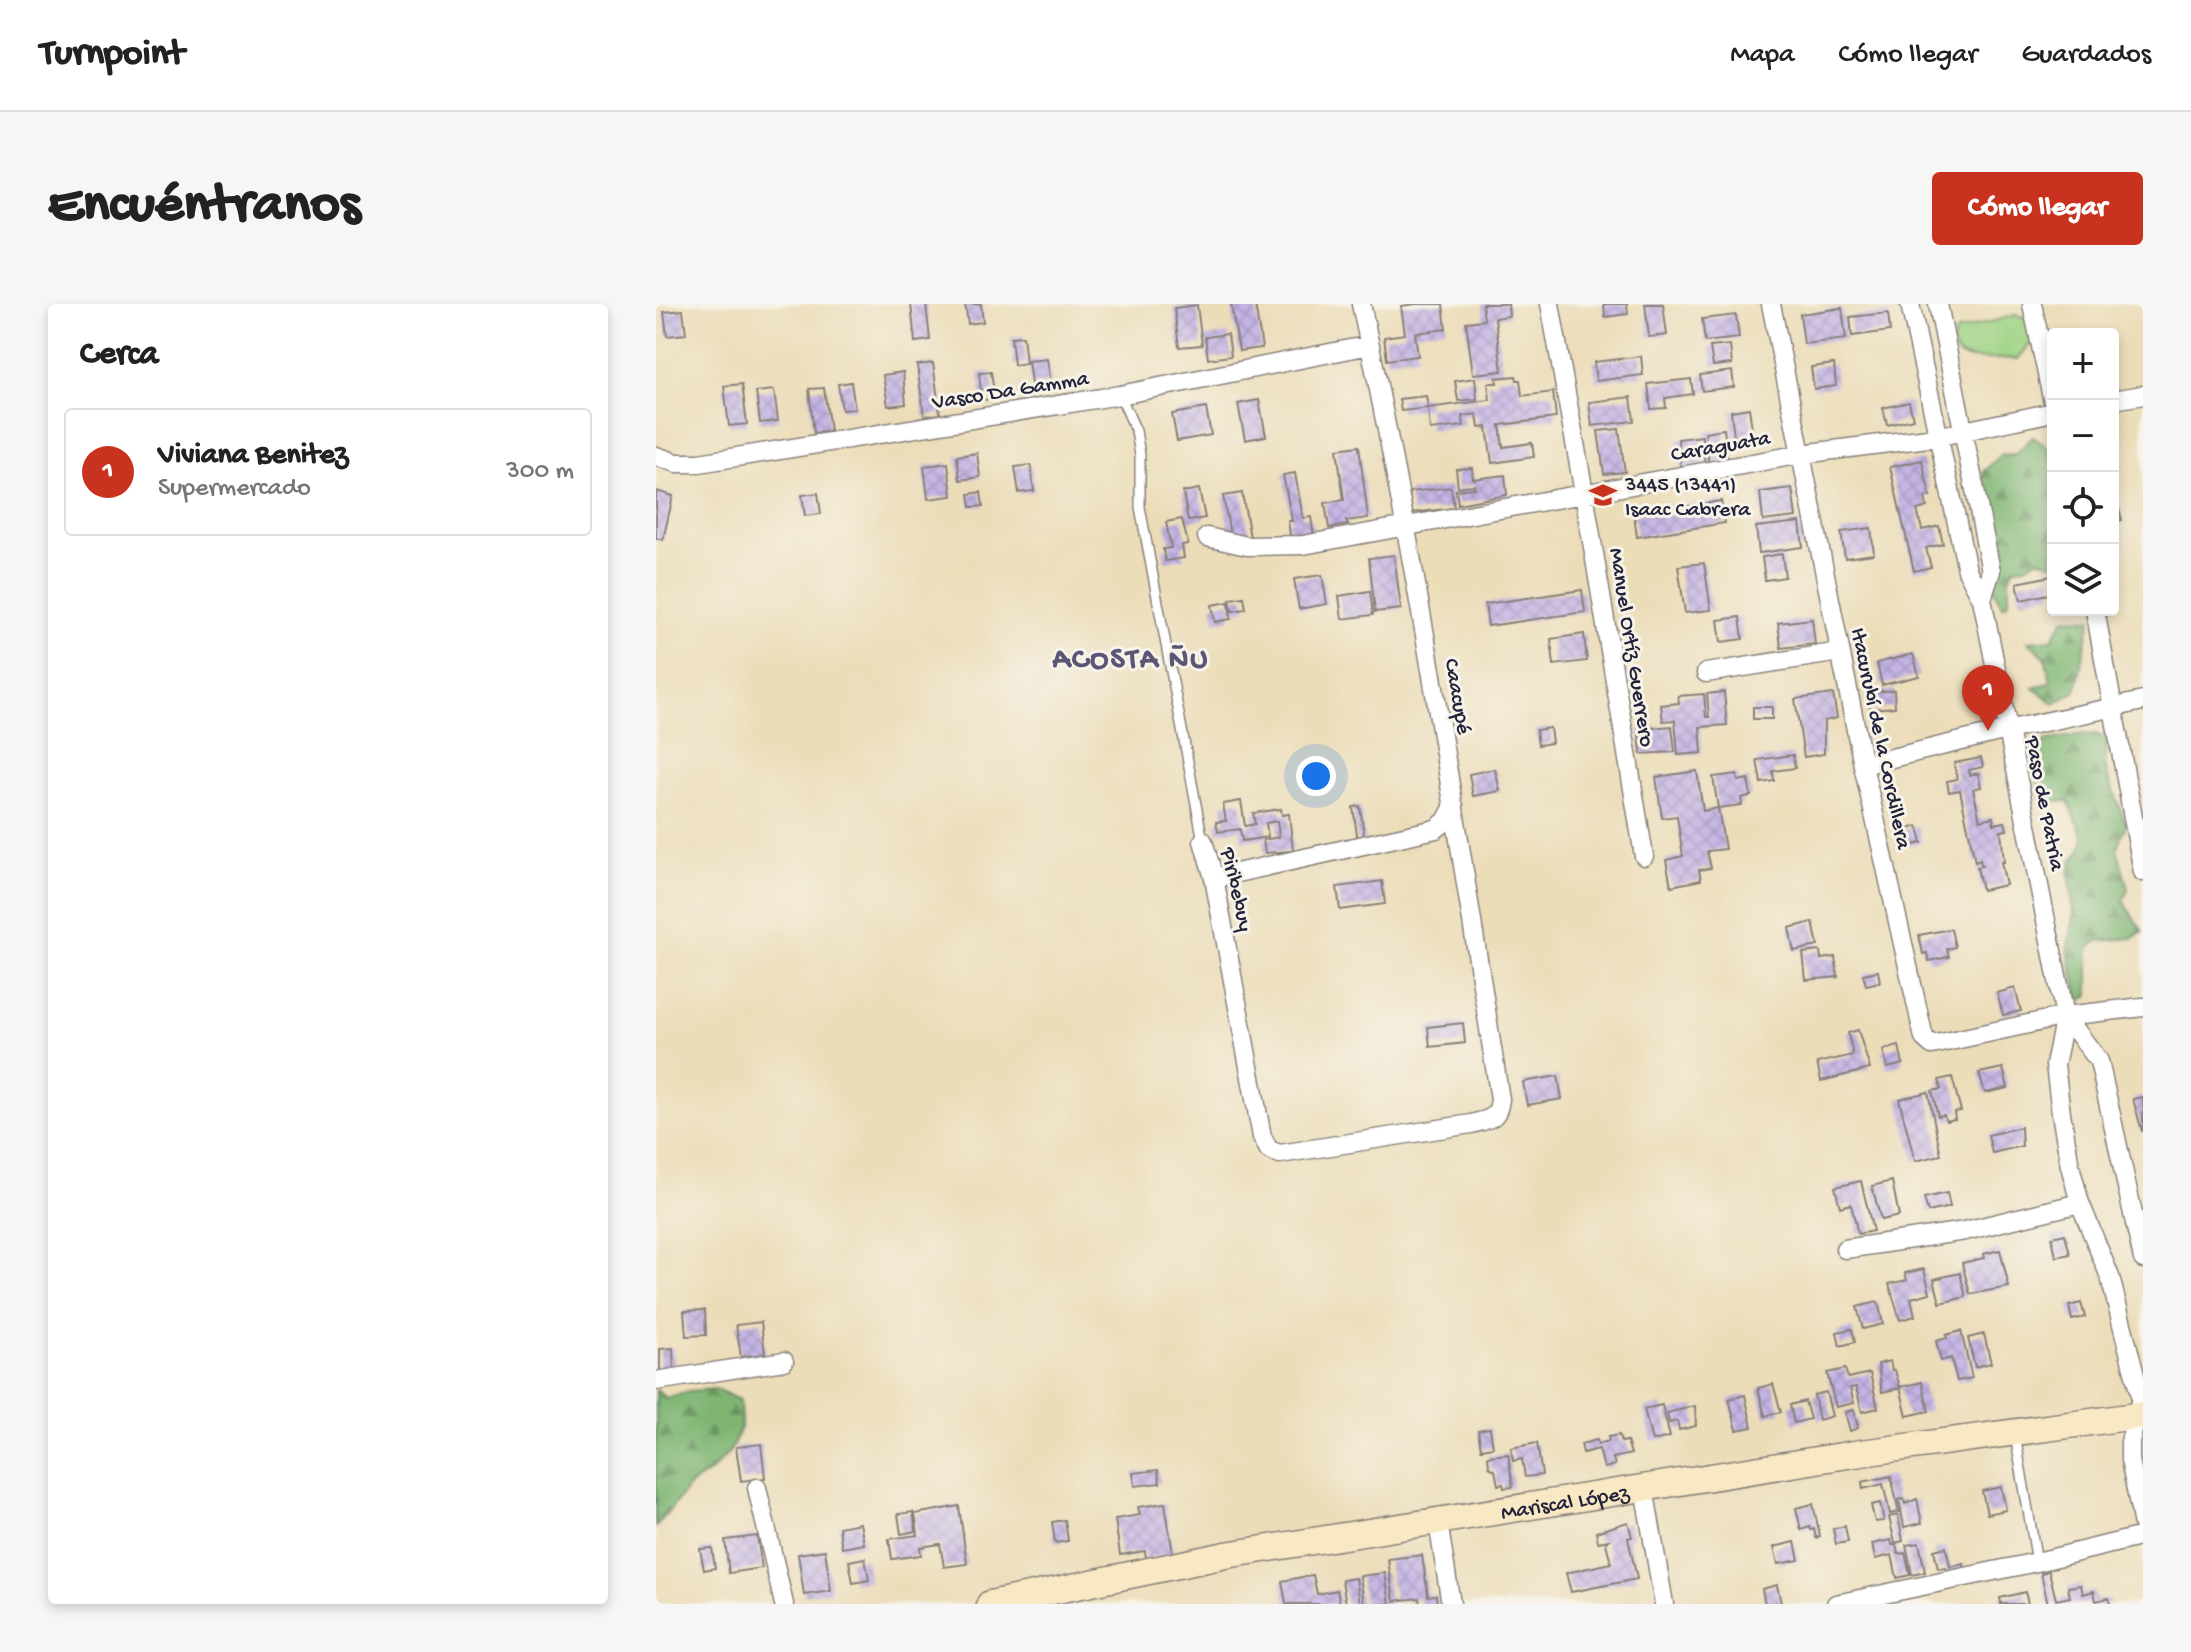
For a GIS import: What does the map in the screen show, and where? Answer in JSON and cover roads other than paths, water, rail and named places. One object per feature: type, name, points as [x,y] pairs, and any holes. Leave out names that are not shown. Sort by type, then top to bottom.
[{"type":"street","name":"Caacupé","points":[[1361,304],[1405,525],[1454,806],[1500,1099]]},
{"type":"street","name":"Manuel Ortíz Guerrero","points":[[1550,304],[1644,856]]},
{"type":"street","name":"Itacurubí de la Cordillera","points":[[1771,304],[1863,765],[1922,1033],[1932,1045],[2065,1016]]},
{"type":"street","name":"Paso de Patria","points":[[1910,304],[1936,437],[1967,570],[1982,599],[2065,1016],[2055,1065],[2070,1166],[2080,1203],[2110,1277],[2141,1399],[2140,1416],[2130,1442],[2130,1460],[2143,1525]]},
{"type":"street","name":"Paso de Patria","points":[[1938,304],[1991,571],[1982,599]]},
{"type":"street","points":[[2032,304],[2053,400]]},
{"type":"street","name":"Vasco Da Gamma","points":[[656,456],[677,463],[699,463],[1120,395],[1370,345]]},
{"type":"street","points":[[2119,399],[2143,395]]},
{"type":"street","name":"Caraguata","points":[[1207,537],[1247,546],[1303,545],[1802,454],[1936,437],[2047,413]]},
{"type":"street","points":[[2096,616],[2143,872]]},
{"type":"street","points":[[1706,673],[1840,652]]},
{"type":"street","points":[[1863,765],[2143,701]]},
{"type":"street","points":[[1214,878],[1436,829],[1446,821],[1454,806]]},
{"type":"street","name":"Piribebuy","points":[[1203,841],[1214,878],[1262,1137],[1269,1150],[1280,1154],[1471,1124],[1494,1116],[1499,1110],[1500,1099]]},
{"type":"street","points":[[2065,1016],[2143,1007]]},
{"type":"street","name":"Paso de Patria","points":[[2065,1016],[2099,1061],[2143,1259]]},
{"type":"street","points":[[1845,1249],[1965,1231],[2080,1203]]},
{"type":"street","points":[[656,1381],[784,1361]]},
{"type":"street","name":"Mariscal López","points":[[990,1604],[1226,1555],[1854,1454],[2140,1416]]},
{"type":"street","points":[[757,1488],[784,1604]]},
{"type":"street","points":[[1644,1488],[1664,1604]]},
{"type":"street","points":[[1438,1522],[1451,1604]]},
{"type":"street","points":[[1836,1604],[2037,1562],[2143,1536]]},
{"type":"lane","name":"Piribebuy","points":[[1120,395],[1136,431],[1140,455],[1140,507],[1203,841]]},
{"type":"lane","points":[[2015,1434],[2037,1562]]},
{"type":"place","name":"3445 (13441) Isaac Cabrera","points":[[1603,495]]},
{"type":"place","name":"Viviana Benitez","points":[[1988,731]]},
{"type":"district","name":"ACOSTA ÑU","points":[[1131,657]]}]
